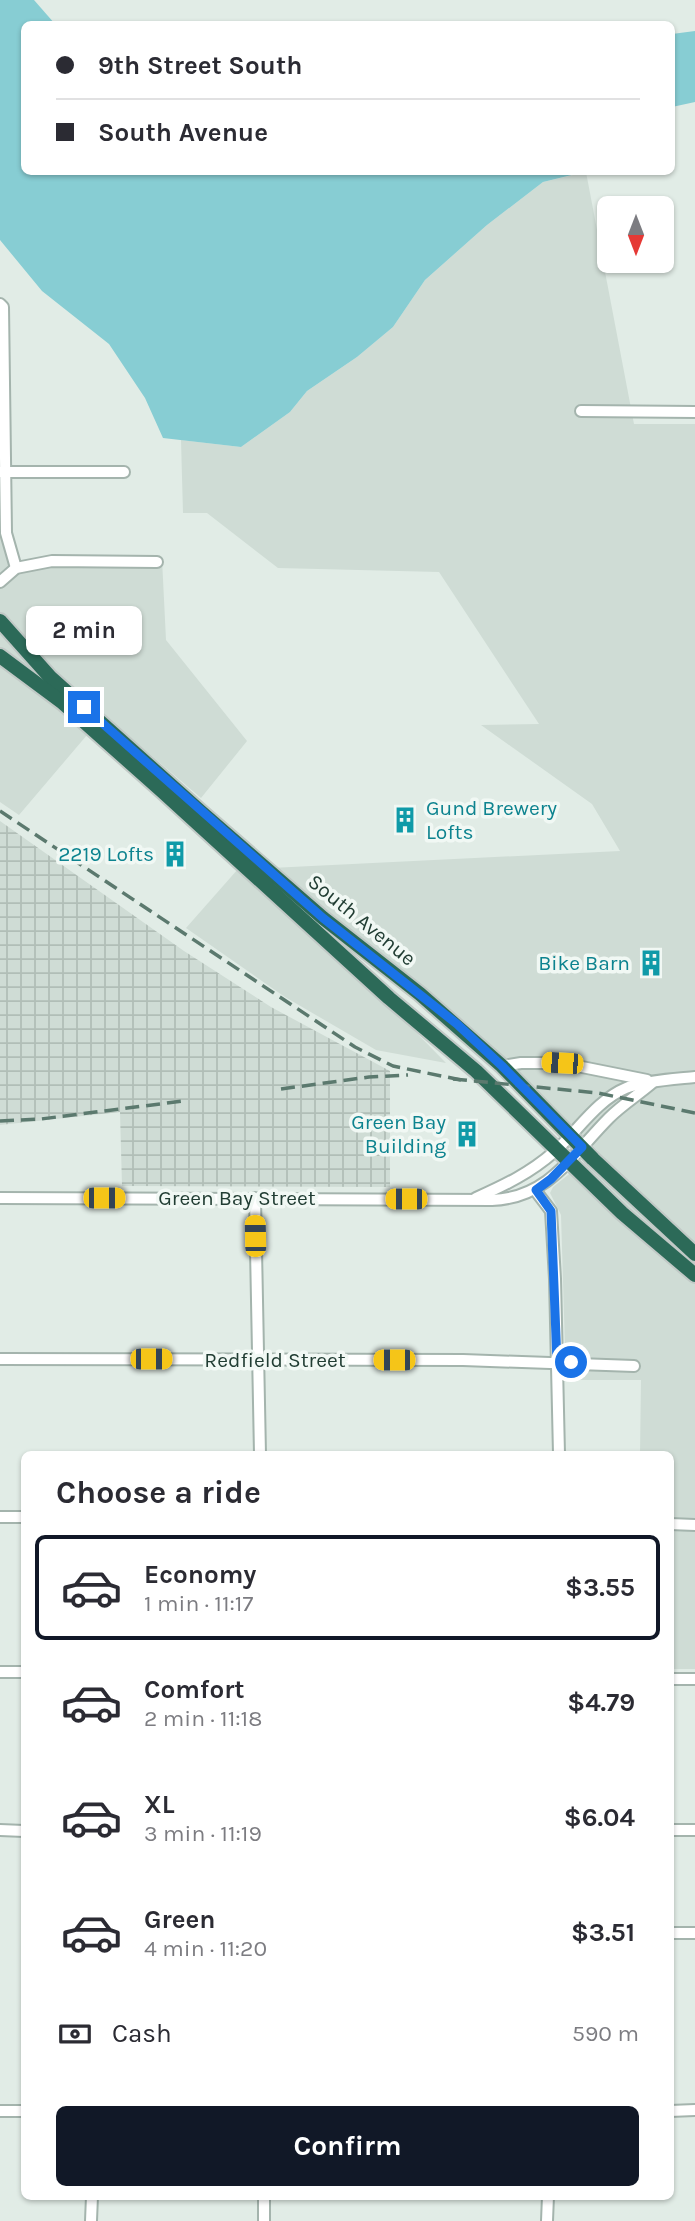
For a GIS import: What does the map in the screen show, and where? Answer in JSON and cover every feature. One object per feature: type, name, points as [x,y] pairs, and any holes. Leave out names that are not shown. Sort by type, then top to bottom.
[{"type":"highway","name":"South Avenue","points":[[0,621],[50,677],[201,812],[323,918],[420,994],[502,1066],[582,1147],[695,1254]]},
{"type":"highway","name":"South Avenue","points":[[0,656],[63,704],[389,998],[477,1071],[622,1213],[695,1275]]},
{"type":"street","points":[[0,304],[3,307],[2,472],[6,533],[16,568]]},
{"type":"street","points":[[580,411],[695,412]]},
{"type":"street","points":[[2,472],[124,472]]},
{"type":"street","points":[[0,582],[16,568],[52,561],[157,562]]},
{"type":"street","points":[[502,1066],[562,1063],[658,1082],[695,1077]]},
{"type":"street","name":"Green Bay Street","points":[[473,1199],[526,1174],[556,1150],[613,1095],[630,1086],[658,1082]]},
{"type":"street","name":"Green Bay Street","points":[[0,1198],[517,1198],[536,1190],[551,1179],[611,1116],[658,1082]]},
{"type":"street","points":[[536,1190],[551,1211],[559,1451]]},
{"type":"street","points":[[255,1198],[260,1451]]},
{"type":"street","name":"Redfield Street","points":[[0,1359],[557,1362],[634,1366]]},
{"type":"street","points":[[0,1517],[21,1517]]},
{"type":"street","points":[[674,1524],[695,1525]]},
{"type":"street","points":[[0,1672],[21,1672]]},
{"type":"street","points":[[674,1679],[695,1679]]},
{"type":"street","points":[[0,1830],[21,1831]]},
{"type":"street","points":[[674,1830],[695,1830]]},
{"type":"street","points":[[674,1933],[695,1933]]},
{"type":"street","points":[[674,2111],[695,2110]]},
{"type":"street","points":[[0,2111],[21,2111]]},
{"type":"street","points":[[91,2221],[92,2200]]},
{"type":"street","points":[[264,2200],[264,2221]]},
{"type":"street","points":[[547,2221],[548,2200]]},
{"type":"shaded area","points":[[573,175],[587,175],[597,230],[597,273],[605,273],[634,424],[695,424],[695,1669],[674,1669],[674,1451],[640,1451],[641,1380],[566,1380],[561,1215],[550,1193],[553,1187],[598,1151],[470,1028],[271,868],[620,851],[592,804],[481,725],[539,724],[439,572],[278,568],[207,513],[183,513],[181,440],[241,447],[290,412],[307,391],[357,357],[393,327],[425,280],[487,225],[543,182]]},
{"type":"shaded area","points":[[0,533],[6,533],[16,568],[162,559],[166,640],[247,741],[201,798],[104,715],[19,815],[0,802]]},
{"type":"shaded area","points":[[0,821],[184,951],[271,1007],[390,1071],[390,1187],[122,1186],[120,1112],[0,1125]]},
{"type":"shaded area","points":[[238,869],[403,1019],[446,1063],[376,1050],[285,997],[186,928]]},
{"type":"water","points":[[0,0],[34,0],[52,21],[21,21],[21,175],[572,175],[543,182],[487,225],[425,280],[393,327],[357,357],[307,391],[290,412],[241,447],[163,438],[145,398],[109,344],[42,291],[0,240]]},
{"type":"water","points":[[695,31],[695,102],[675,106],[675,34]]},
{"type":"railway","points":[[0,811],[355,1047],[393,1066],[461,1080]]},
{"type":"railway","points":[[281,1089],[369,1077],[408,1075]]},
{"type":"railway","points":[[453,1079],[598,1093],[695,1113]]},
{"type":"railway","points":[[0,1121],[41,1119],[183,1101]]},
{"type":"place","name":"Gund Brewery Lofts","points":[[405,820]]},
{"type":"place","name":"2219 Lofts","points":[[175,854]]},
{"type":"place","name":"Bike Barn","points":[[651,963]]},
{"type":"place","name":"Green Bay Building","points":[[467,1134]]},
{"type":"route","points":[[84,707],[323,918],[457,1024],[582,1147],[551,1179],[536,1190],[551,1211],[557,1362],[571,1362]]}]
